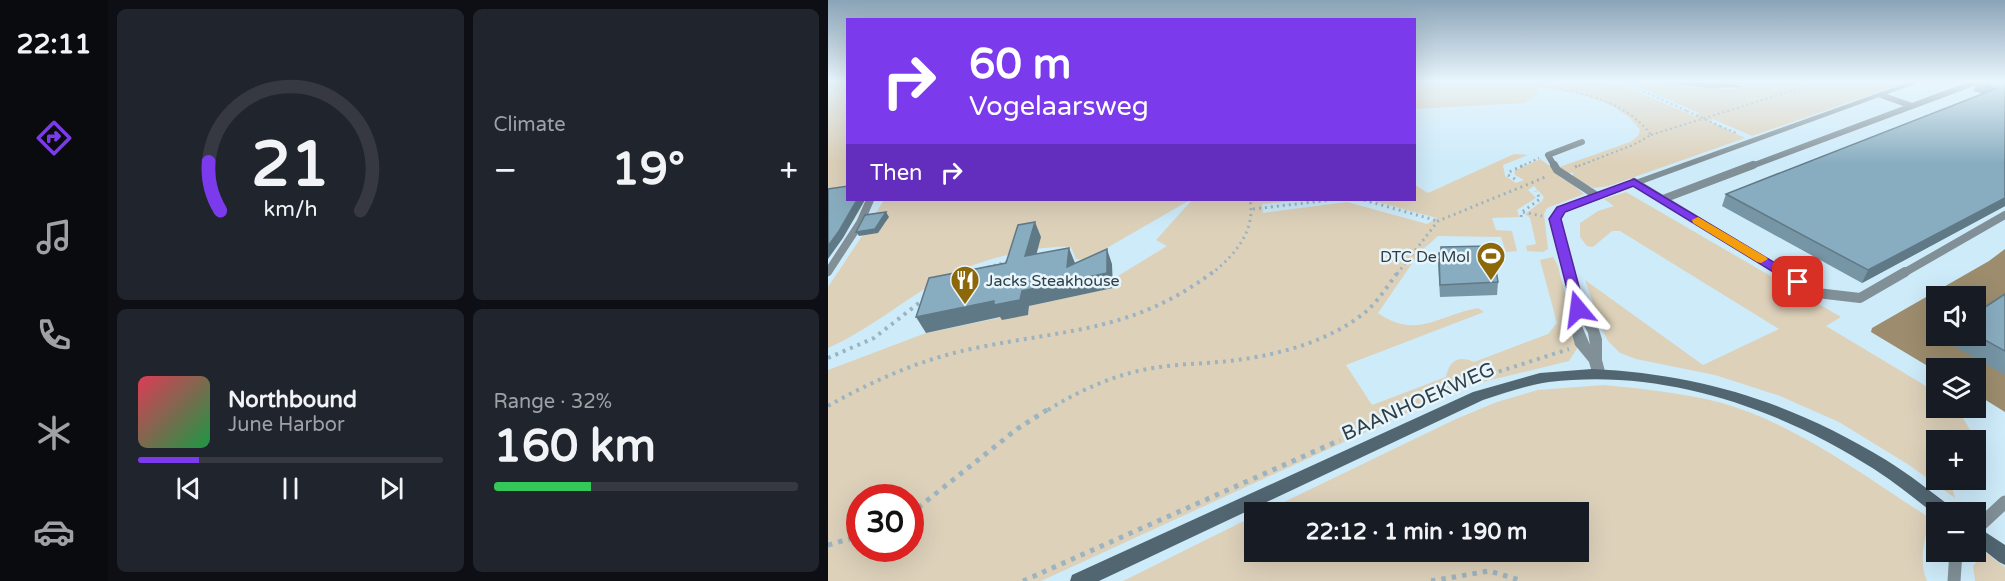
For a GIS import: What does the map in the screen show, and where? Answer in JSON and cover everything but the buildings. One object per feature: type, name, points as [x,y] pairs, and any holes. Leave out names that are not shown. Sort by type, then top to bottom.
[{"type":"street","points":[[1597,367],[1582,345],[1576,326],[1578,309],[1555,219],[1561,210],[1844,108]]},
{"type":"street","name":"BAANHOEKWEG","points":[[1079,581],[1478,396],[1515,384],[1597,367],[1719,392],[1754,403],[1836,440],[1881,465],[1932,502]]},
{"type":"street","points":[[1986,542],[2005,556]]},
{"type":"lane","points":[[1663,199],[1906,108]]},
{"type":"lane","points":[[1582,142],[1548,155],[1557,170],[1597,196]]},
{"type":"lane","points":[[1634,182],[1817,293],[1860,298],[2005,215]]},
{"type":"lane","points":[[828,272],[857,229],[870,201]]},
{"type":"lane","points":[[1986,520],[2005,502]]},
{"type":"lane","points":[[1954,581],[1955,562]]},
{"type":"path","points":[[1681,108],[1720,126]]},
{"type":"path","points":[[1651,135],[1737,108]]},
{"type":"path","points":[[1515,179],[1508,176],[1509,172],[1548,155]]},
{"type":"path","points":[[1536,191],[1540,199],[1522,214],[1555,219]]},
{"type":"path","points":[[828,406],[850,393],[942,356],[984,346],[1081,331],[1130,318],[1180,296],[1219,267],[1240,246],[1253,209],[1250,201]]},
{"type":"path","points":[[1253,209],[1322,201]]},
{"type":"path","points":[[924,503],[1017,429],[1065,399],[1095,385],[1123,375],[1154,368],[1245,359],[1307,343],[1338,330],[1370,308],[1438,221],[1368,201]]},
{"type":"path","points":[[985,267],[1007,261],[1017,261]]},
{"type":"path","points":[[828,358],[874,338],[926,297]]},
{"type":"path","points":[[828,545],[846,540]]},
{"type":"path","points":[[1431,581],[1489,570],[1523,581]]},
{"type":"shaded area","points":[[828,108],[846,108],[846,188],[828,196]]},
{"type":"shaded area","points":[[1614,108],[1676,108],[1694,116],[1699,113],[1688,108],[1832,108],[1752,136],[1713,119],[1708,121],[1745,138],[1609,186],[1594,188],[1573,178],[1573,172],[1559,177],[1584,194],[1547,208],[1544,214],[1548,249],[1543,252],[1527,251],[1526,246],[1536,244],[1530,218],[1525,214],[1544,197],[1534,186],[1528,190],[1536,198],[1517,210],[1519,217],[1492,218],[1496,230],[1512,231],[1517,251],[1506,252],[1501,237],[1438,236],[1420,252],[1378,313],[1404,325],[1416,325],[1478,308],[1484,312],[1346,365],[1372,405],[1446,377],[1447,371],[1456,360],[1464,359],[1474,362],[1548,334],[1557,323],[1540,260],[1553,257],[1558,266],[1578,347],[1569,361],[1466,386],[1041,581],[828,581],[828,370],[926,333],[1003,317],[1028,315],[1029,306],[1113,288],[1113,279],[1167,246],[1156,240],[1191,201],[1292,201],[1262,204],[1263,213],[1347,202],[1427,224],[1437,218],[1374,201],[1416,201],[1416,186],[1428,193],[1514,154],[1528,155],[1503,165],[1505,176],[1516,183],[1524,180],[1515,175],[1514,171],[1540,159],[1554,169],[1630,142],[1638,136],[1640,130],[1632,120]]},
{"type":"shaded area","points":[[1626,192],[1841,317],[1826,326],[1926,386],[1926,418],[1963,418],[1970,430],[1926,430],[1926,477],[1839,422],[1780,396],[1715,375],[1636,359],[1620,353],[1608,341],[1602,329],[1585,280],[1703,365],[1779,329],[1620,231],[1612,231],[1593,247],[1587,246],[1580,237],[1580,223],[1598,211],[1614,206],[1604,199]]},
{"type":"shaded area","points":[[883,201],[1188,201],[1086,260],[1076,259],[1071,247],[1056,247],[1005,255],[955,272],[858,333],[828,348],[828,287],[868,227],[885,224],[888,217],[872,219]]},
{"type":"shaded area","points":[[2005,249],[2005,412],[1986,400],[1986,358],[1926,358],[1926,365],[1871,332],[1872,328],[1926,297],[1926,346],[1986,346],[1986,286],[1945,286]]},
{"type":"shaded area","points":[[1604,385],[1678,394],[1722,403],[1777,424],[1830,453],[1926,515],[1923,565],[1927,581],[1123,581],[1244,521],[1244,562],[1589,562],[1589,502],[1284,502],[1456,419],[1497,402],[1538,390]]},
{"type":"shaded area","points":[[1944,490],[1953,490],[1955,498]]},
{"type":"shaded area","points":[[1986,553],[2005,567],[2005,581],[1975,581],[1973,566],[1976,562],[1986,562]]},
{"type":"slow traffic","points":[[1698,220],[1761,259]]},
{"type":"place","name":"DTC De Mol","points":[[1491,282]]},
{"type":"place","name":"Jacks Steakhouse","points":[[965,306]]},
{"type":"route","points":[[1578,309],[1555,219],[1561,210],[1634,182],[1798,282]]}]
